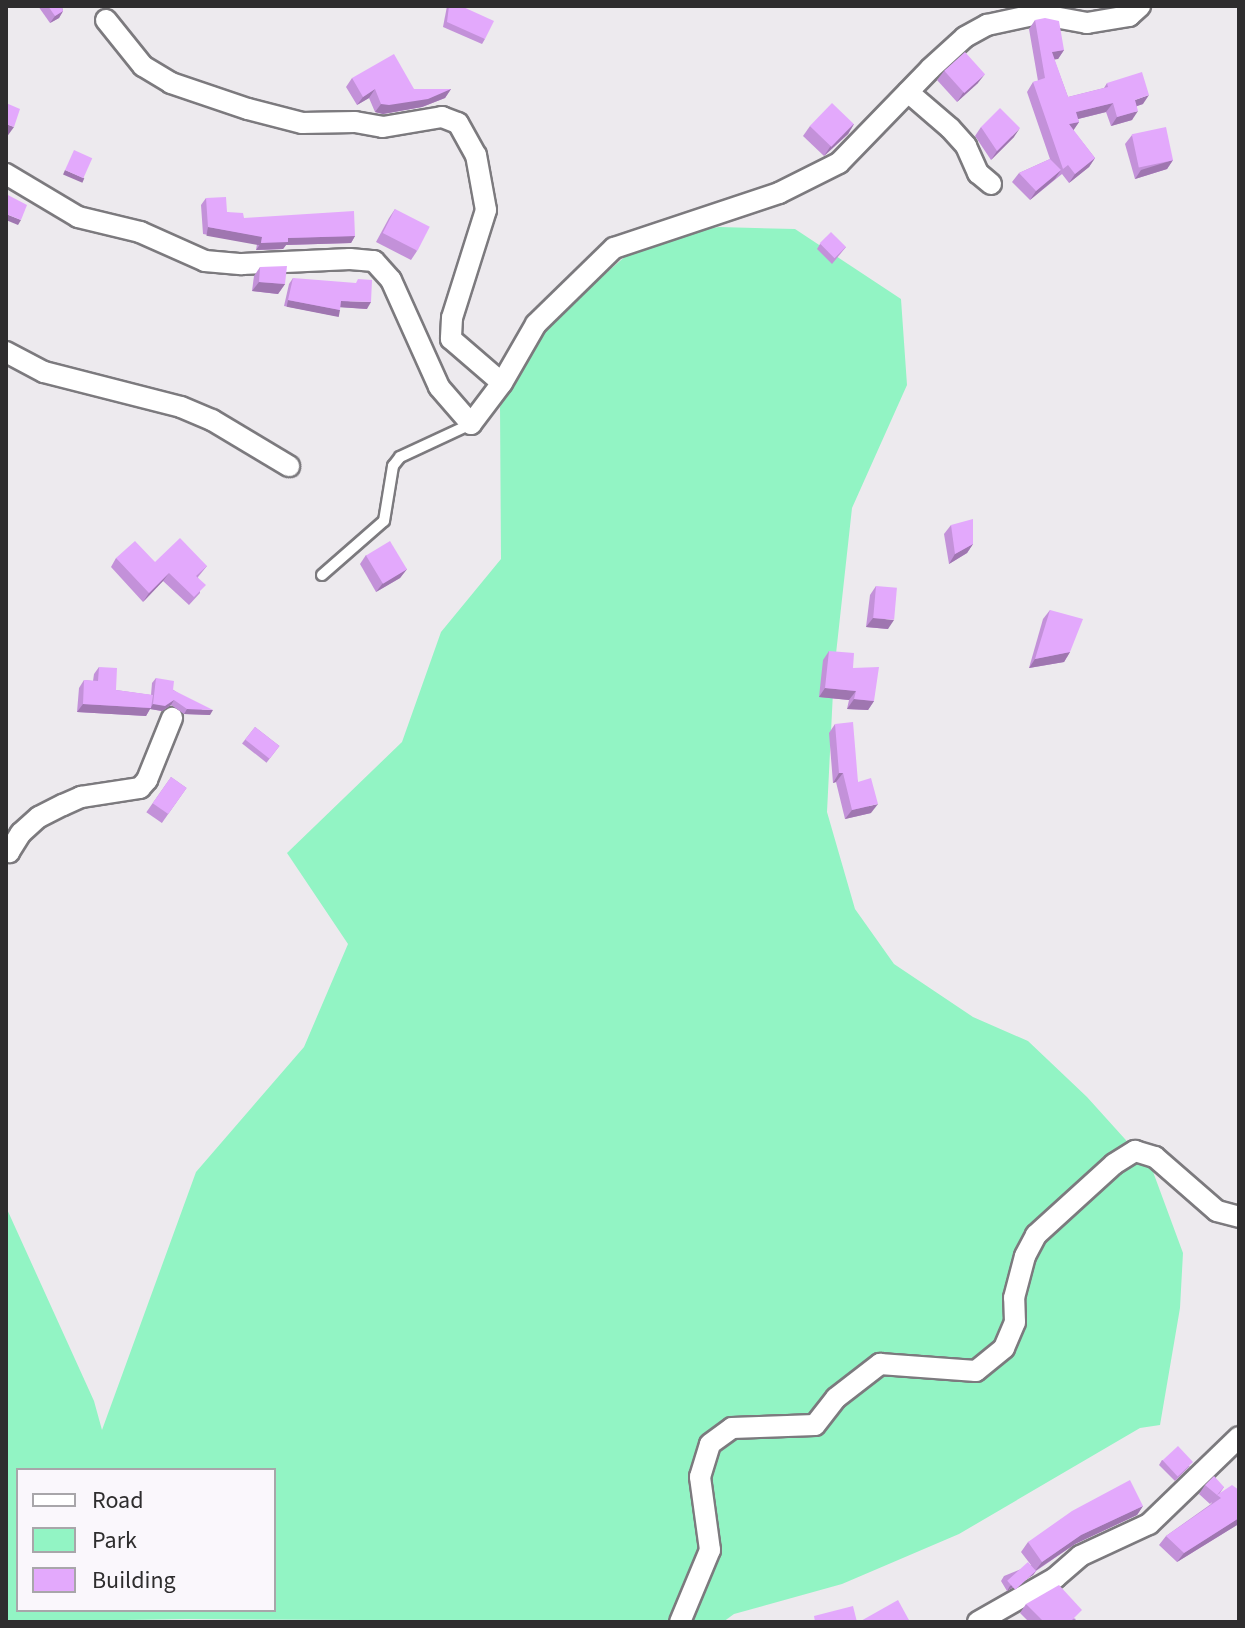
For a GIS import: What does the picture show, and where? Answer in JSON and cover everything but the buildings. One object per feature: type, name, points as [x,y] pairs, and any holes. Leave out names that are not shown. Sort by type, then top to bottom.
[{"type":"street","points":[[6,174],[78,217],[140,232],[205,261],[242,264],[350,259],[374,261],[384,269],[397,291],[439,387],[471,424],[502,383],[536,324],[614,248],[779,193],[839,163],[965,37],[987,25],[1038,14],[1087,23],[1129,16],[1140,6]]},
{"type":"street","points":[[106,20],[143,66],[171,83],[248,109],[302,123],[355,122],[383,127],[442,117],[458,123],[476,155],[486,210],[452,318],[451,339],[502,383]]},
{"type":"street","points":[[908,92],[950,128],[966,146],[978,173],[991,184]]},
{"type":"street","points":[[6,352],[44,372],[181,407],[212,420],[289,466]]},
{"type":"street","points":[[6,850],[9,852],[21,833],[39,817],[63,805],[89,795],[140,788],[147,780],[172,718]]},
{"type":"street","points":[[680,1622],[710,1550],[700,1477],[710,1444],[732,1428],[815,1425],[836,1398],[880,1364],[976,1371],[1004,1348],[1015,1322],[1014,1298],[1025,1256],[1036,1235],[1114,1164],[1135,1151],[1155,1157],[1217,1211],[1239,1217]]},
{"type":"street","points":[[978,1622],[1055,1578],[1080,1556],[1149,1524],[1239,1437]]},
{"type":"lane","points":[[322,575],[384,521],[393,466],[400,457],[471,424]]},
{"type":"green space","points":[[719,227],[795,229],[901,299],[907,385],[852,508],[834,672],[827,812],[855,909],[894,964],[973,1017],[1028,1041],[1087,1097],[1152,1169],[1183,1253],[1180,1308],[1160,1425],[1140,1428],[959,1534],[842,1584],[734,1614],[723,1622],[186,1619],[6,1622],[6,1207],[94,1401],[102,1430],[196,1172],[304,1047],[348,944],[287,853],[402,742],[441,632],[501,559],[500,407],[534,336],[644,240]]}]
